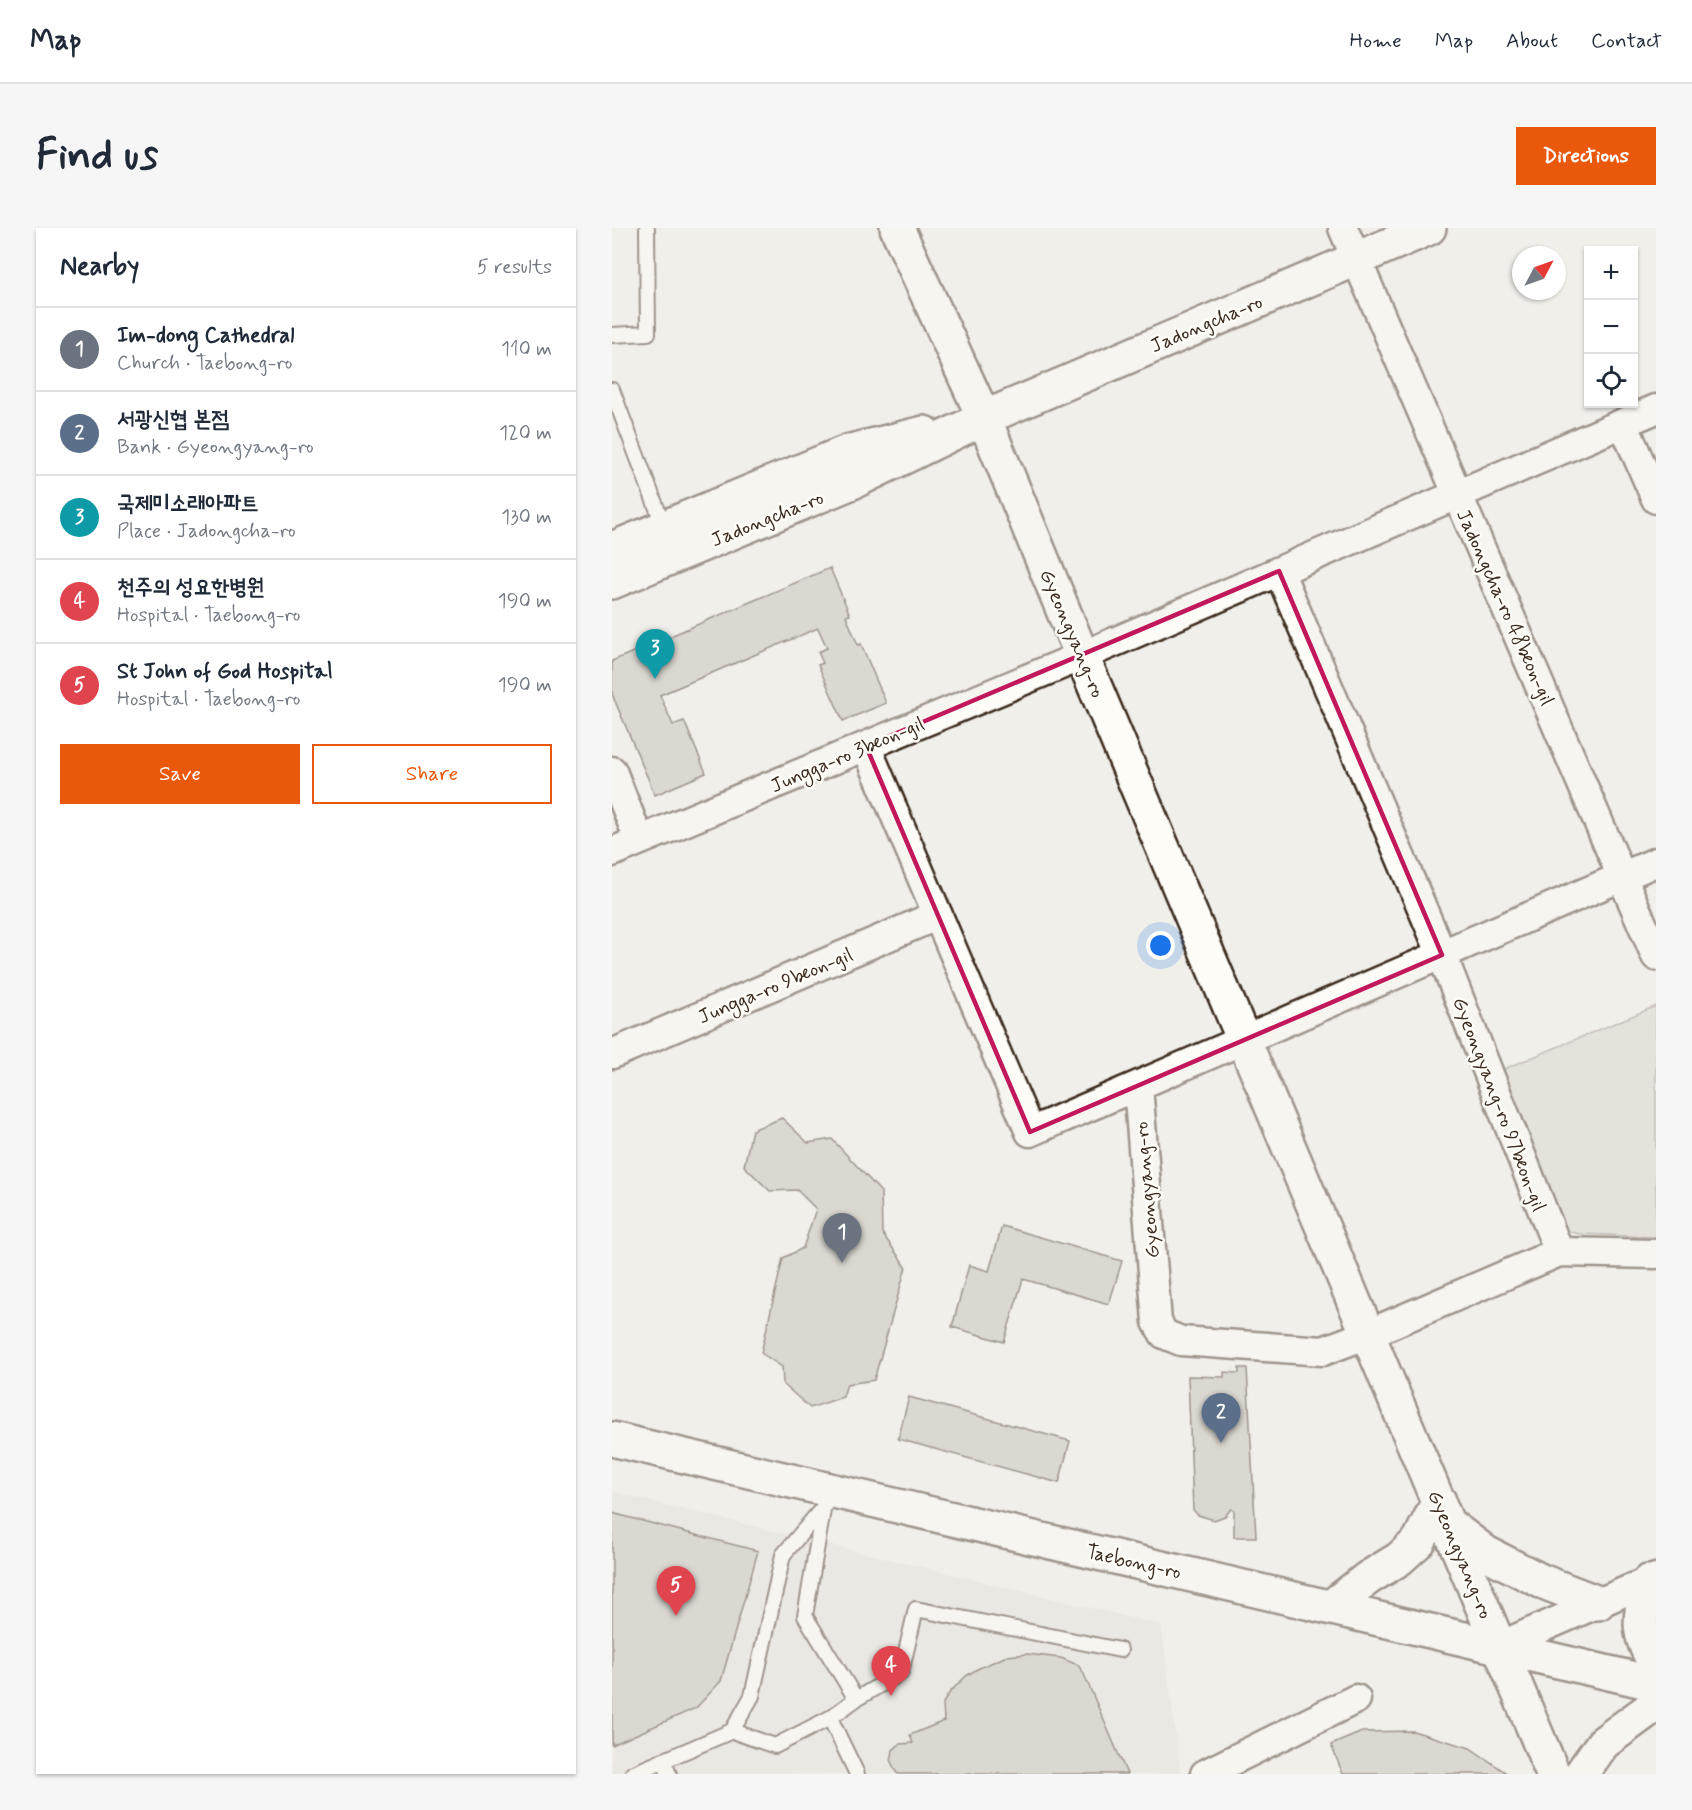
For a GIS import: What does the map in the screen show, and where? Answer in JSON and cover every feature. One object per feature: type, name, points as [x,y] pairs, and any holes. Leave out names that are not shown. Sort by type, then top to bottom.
[{"type":"street","name":"Gyeongyang-ro","points":[[897,228],[984,418],[1553,1774]]},
{"type":"street","name":"Jadongcha-ro 48beon-gil","points":[[1343,228],[1656,956]]},
{"type":"street","name":"Jadongcha-ro","points":[[612,582],[857,480],[984,418],[1429,228]]},
{"type":"street","name":"Jungga-ro 3beon-gil","points":[[612,852],[1082,656],[1656,409]]},
{"type":"street","name":"Jadongcha-ro","points":[[612,549],[846,452],[984,418]]},
{"type":"street","points":[[1623,423],[1656,499]]},
{"type":"street","name":"Gyeongyang-ro 97beon-gil","points":[[1279,571],[1442,955],[1559,1252]]},
{"type":"street","points":[[866,746],[1030,1132],[1656,862]]},
{"type":"street","points":[[612,771],[639,840]]},
{"type":"street","name":"Jungga-ro 9beon-gil","points":[[612,1053],[938,915]]},
{"type":"street","name":"Gyeongyang-ro","points":[[1138,1086],[1157,1322],[1164,1334],[1181,1341],[1323,1351],[1368,1334]]},
{"type":"street","points":[[1368,1334],[1559,1252],[1656,1254]]},
{"type":"street","name":"Taebong-ro","points":[[612,1439],[830,1499],[1332,1606],[1656,1684]]},
{"type":"street","points":[[1332,1606],[1368,1578],[1399,1559],[1444,1513],[1486,1553],[1541,1581],[1598,1604]]},
{"type":"street","points":[[1500,1646],[1652,1580]]},
{"type":"street","points":[[1652,1580],[1641,1614],[1640,1631],[1656,1664]]},
{"type":"street","points":[[1205,1774],[1356,1699]]},
{"type":"street","points":[[1581,1774],[1603,1743],[1656,1704]]},
{"type":"lane","points":[[612,335],[648,333],[647,228]]},
{"type":"lane","points":[[612,390],[664,527]]},
{"type":"lane","points":[[830,1499],[805,1616],[856,1699]]},
{"type":"lane","points":[[632,1774],[732,1731],[752,1696],[783,1555],[830,1499]]},
{"type":"lane","points":[[732,1731],[775,1746],[830,1718],[856,1699],[902,1673],[916,1609],[1120,1650]]},
{"type":"lane","points":[[830,1718],[857,1774]]},
{"type":"lane","points":[[663,1760],[669,1774]]},
{"type":"highlighted area","points":[[1279,571],[1442,955],[1030,1132],[866,746]]},
{"type":"shaded area","points":[[1656,1006],[1656,1237],[1579,1234],[1562,1229],[1497,1072]]},
{"type":"shaded area","points":[[612,1492],[1161,1625],[1181,1774],[612,1774]]},
{"type":"building","points":[[830,568],[850,615],[846,616],[858,645],[861,644],[886,703],[843,721],[818,665],[823,663],[818,652],[827,648],[818,628],[660,695],[673,725],[684,721],[706,773],[655,795],[612,694],[612,661]]},
{"type":"building","points":[[782,1118],[808,1143],[832,1139],[881,1192],[882,1233],[906,1267],[874,1380],[847,1384],[843,1397],[810,1408],[783,1384],[782,1367],[761,1353],[783,1258],[803,1248],[816,1209],[797,1190],[770,1191],[744,1166],[752,1130]]},
{"type":"building","points":[[1002,1226],[1122,1261],[1109,1304],[1023,1279],[1004,1342],[952,1327],[969,1265],[989,1271]]},
{"type":"building","points":[[1239,1368],[1247,1368],[1256,1537],[1234,1537],[1234,1511],[1231,1509],[1225,1516],[1214,1520],[1198,1515],[1193,1510],[1188,1376],[1224,1377],[1224,1372],[1239,1373]]},
{"type":"building","points":[[909,1397],[1070,1441],[1059,1483],[898,1439]]},
{"type":"building","points":[[612,1513],[758,1551],[721,1681],[696,1708],[612,1745]]},
{"type":"building","points":[[1027,1654],[1061,1658],[1078,1665],[1127,1774],[898,1774],[896,1772],[891,1762],[893,1750],[900,1744],[913,1743],[910,1735],[944,1721],[943,1703],[950,1692],[966,1676],[1007,1656]]},
{"type":"building","points":[[1413,1731],[1470,1748],[1508,1774],[1343,1774],[1331,1745],[1362,1732]]},
{"type":"place","name":"국제미소래아파트","points":[[655,679]]},
{"type":"place","name":"Im-dong Cathedral","points":[[842,1263]]},
{"type":"place","name":"서광신협 본점","points":[[1221,1443]]},
{"type":"place","name":"St John of God Hospital","points":[[676,1616]]},
{"type":"place","name":"천주의 성요한병원","points":[[891,1696]]}]
